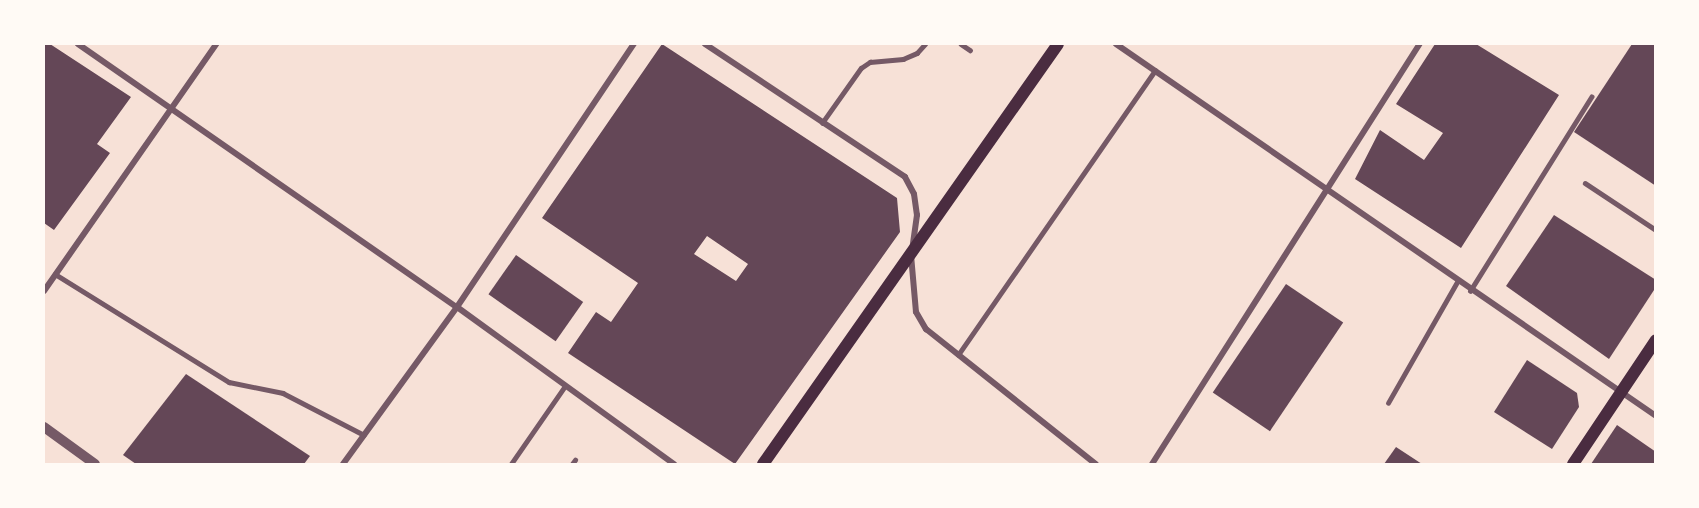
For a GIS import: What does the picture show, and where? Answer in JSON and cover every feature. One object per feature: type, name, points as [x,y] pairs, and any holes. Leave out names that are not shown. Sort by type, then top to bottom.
[{"type":"main road","points":[[763,465],[1058,44]]},
{"type":"main road","points":[[1573,465],[1656,340]]},
{"type":"street","points":[[78,44],[457,307],[674,465]]},
{"type":"street","points":[[44,291],[216,44]]},
{"type":"street","points":[[344,465],[457,307],[634,44]]},
{"type":"street","points":[[705,44],[905,177],[914,194],[917,216],[911,255],[916,312],[926,329],[1096,465]]},
{"type":"street","points":[[1116,44],[1470,291],[1656,416]]},
{"type":"street","points":[[1152,465],[1420,44]]},
{"type":"street","points":[[44,427],[95,465]]},
{"type":"lane","points":[[822,123],[861,68],[870,62],[903,59],[917,53],[925,44]]},
{"type":"lane","points":[[961,44],[970,50]]},
{"type":"lane","points":[[958,356],[1155,70]]},
{"type":"lane","points":[[1470,291],[1591,96]]},
{"type":"lane","points":[[1585,183],[1656,230]]},
{"type":"lane","points":[[55,274],[229,382],[283,393],[364,435]]},
{"type":"lane","points":[[1388,403],[1457,282]]},
{"type":"lane","points":[[510,465],[565,386]]},
{"type":"building","points":[[44,44],[50,44],[131,97],[97,144],[110,153],[54,230],[44,223]]},
{"type":"building","points":[[662,44],[897,198],[900,232],[735,464],[568,353],[596,312],[611,322],[638,283],[542,218]],"holes":[[[707,236],[748,264],[736,281],[694,254]]]},
{"type":"building","points":[[1435,44],[1476,44],[1559,95],[1461,248],[1355,179],[1380,130],[1424,160],[1443,133],[1396,104]]},
{"type":"building","points":[[1632,44],[1656,44],[1656,186],[1574,132]]},
{"type":"building","points":[[1554,215],[1656,280],[1656,287],[1609,359],[1506,286]]},
{"type":"building","points":[[516,255],[583,302],[556,341],[488,294]]},
{"type":"building","points":[[1286,284],[1343,323],[1270,431],[1213,393]]},
{"type":"building","points":[[1527,360],[1577,393],[1579,407],[1552,449],[1494,412]]},
{"type":"building","points":[[186,374],[310,456],[304,464],[136,464],[123,455]]},
{"type":"building","points":[[1617,425],[1656,452],[1656,464],[1591,464]]},
{"type":"building","points":[[1396,447],[1422,464],[1384,464]]}]
